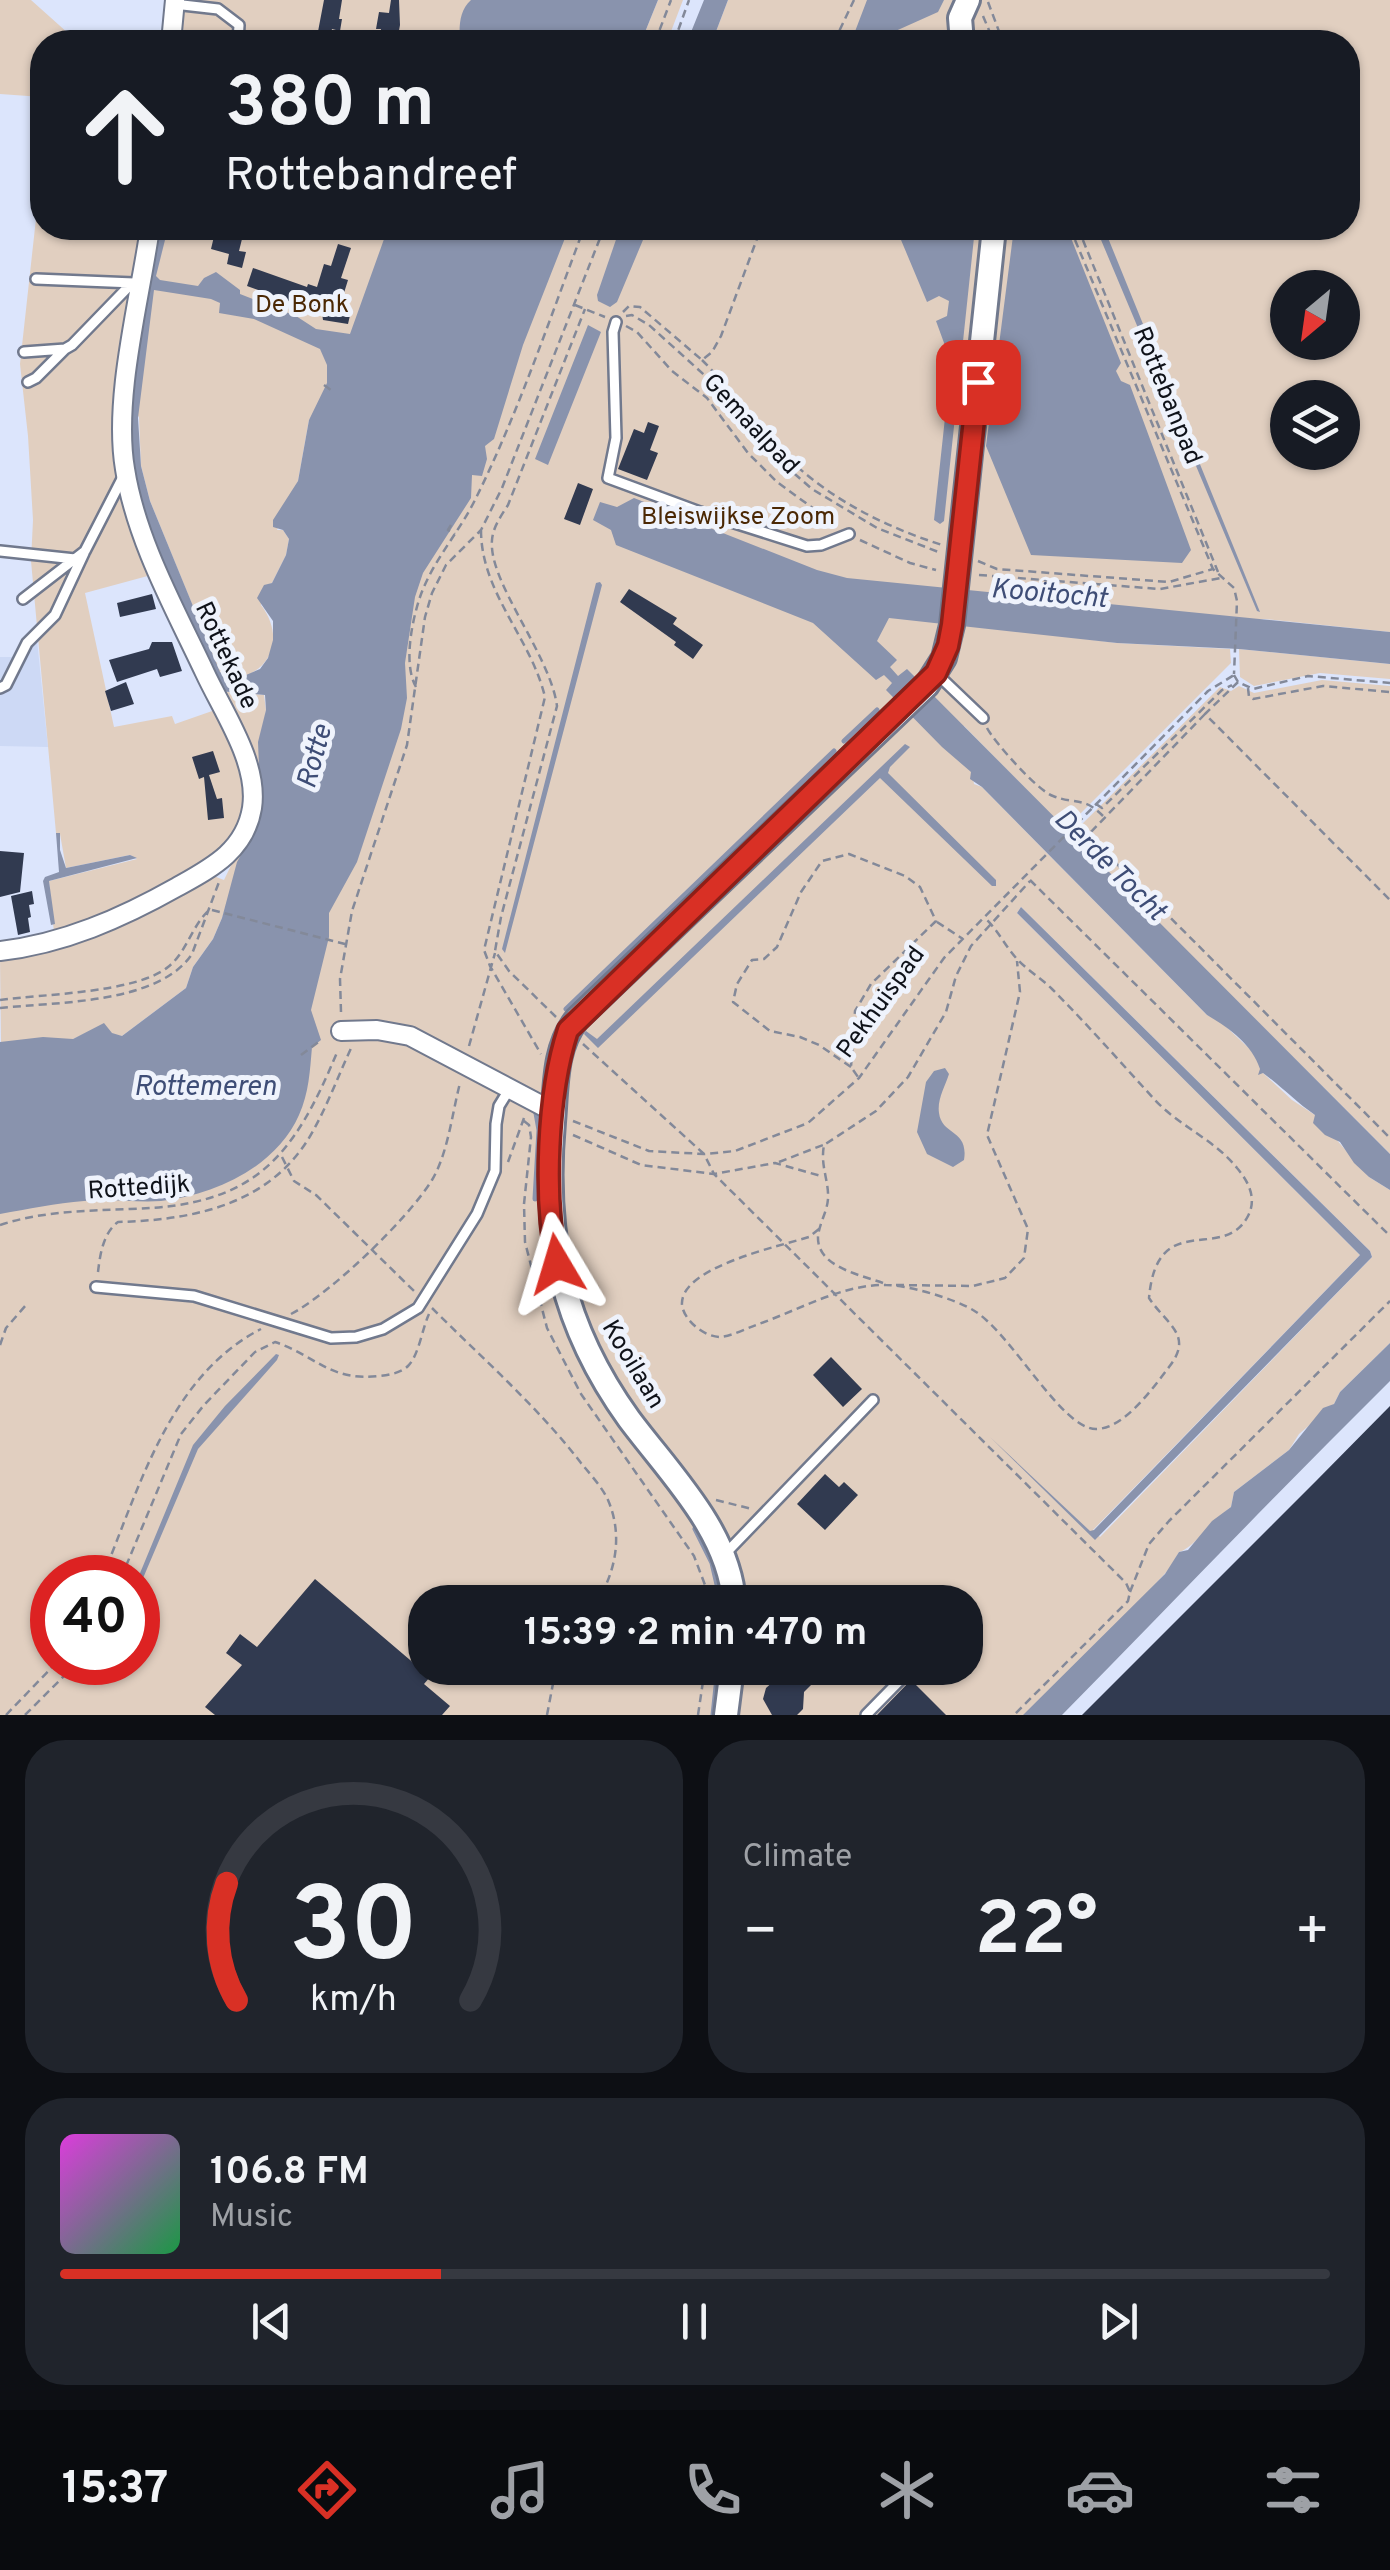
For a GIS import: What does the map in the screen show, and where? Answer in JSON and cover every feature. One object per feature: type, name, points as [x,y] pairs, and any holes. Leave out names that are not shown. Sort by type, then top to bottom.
[{"type":"street","points":[[961,30],[960,18],[968,0]]},
{"type":"street","points":[[172,30],[176,3]]},
{"type":"street","name":"Rottekade","points":[[0,951],[31,948],[66,938],[130,912],[223,861],[248,822],[252,806],[248,768],[153,560],[125,472],[126,382],[137,284],[147,240]]},
{"type":"street","points":[[568,1030],[931,679],[948,646],[952,625],[993,240]]},
{"type":"street","points":[[349,1030],[410,1036],[554,1112]]},
{"type":"street","name":"Kooilaan","points":[[568,1030],[560,1056],[548,1174],[553,1244],[572,1315],[583,1342],[626,1413],[694,1505],[724,1555],[732,1585]]},
{"type":"street","points":[[726,1715],[730,1685]]},
{"type":"lane","points":[[176,3],[218,9],[239,25],[239,30]]},
{"type":"lane","points":[[36,278],[137,284]]},
{"type":"lane","points":[[28,382],[137,284]]},
{"type":"lane","points":[[616,322],[616,438],[608,478],[807,546],[849,534]]},
{"type":"lane","points":[[24,352],[66,349]]},
{"type":"lane","points":[[0,688],[6,686],[27,643],[55,616],[125,472]]},
{"type":"lane","points":[[0,550],[75,559]]},
{"type":"lane","points":[[24,599],[85,550]]},
{"type":"lane","points":[[931,679],[982,718]]},
{"type":"lane","points":[[96,1288],[194,1296],[331,1338],[356,1337],[402,1320],[423,1300],[478,1214],[495,1171],[499,1106],[510,1088]]},
{"type":"lane","points":[[724,1555],[872,1400]]},
{"type":"lane","points":[[866,1715],[895,1685]]},
{"type":"path","points":[[660,30],[671,0]]},
{"type":"path","points":[[679,30],[690,0]]},
{"type":"path","points":[[840,30],[854,0]]},
{"type":"path","points":[[986,0],[983,16],[989,30]]},
{"type":"path","points":[[986,0],[998,30]]},
{"type":"path","points":[[416,688],[410,678],[414,616],[432,569],[456,535],[506,433],[579,240]]},
{"type":"path","points":[[416,688],[432,592],[446,565],[481,530],[522,442],[599,240]]},
{"type":"path","points":[[702,360],[712,352],[720,336],[756,240]]},
{"type":"path","points":[[1075,240],[1212,568],[1234,588],[1234,675],[1238,682],[1262,689],[1308,676],[1390,683]]},
{"type":"path","name":"Rottebanpad","points":[[1083,240],[1221,578]]},
{"type":"path","name":"Gemaalpad","points":[[574,304],[637,332],[672,370],[707,398],[776,482],[849,534],[910,563],[958,565],[1160,590],[1221,578]]},
{"type":"path","points":[[616,322],[629,306],[640,307],[702,360],[780,450],[818,483],[889,525],[918,537],[958,565]]},
{"type":"path","points":[[111,1555],[162,1432],[201,1377],[242,1338],[329,1288],[432,1180],[444,1149],[558,706],[552,676],[496,566],[492,538],[586,309]]},
{"type":"path","points":[[616,322],[632,315],[648,325],[720,390],[772,454],[834,505],[958,565],[1169,582],[1212,568]]},
{"type":"path","points":[[324,386],[331,390]]},
{"type":"path","points":[[451,525],[448,530],[456,535]]},
{"type":"path","points":[[481,530],[486,571],[538,670],[545,697],[484,950],[544,1062]]},
{"type":"path","name":"Pekhuispad","points":[[554,1112],[649,1151],[704,1154],[735,1152],[808,1123],[859,1078],[912,1001],[963,939],[1208,691],[1234,675]]},
{"type":"path","points":[[1238,682],[1088,835],[1390,1138]]},
{"type":"path","points":[[982,718],[988,733],[1045,792],[1102,808],[1222,690],[1238,682]]},
{"type":"path","points":[[1248,688],[1252,699],[1323,686],[1390,692]]},
{"type":"path","name":"Rottedijk","points":[[0,1225],[48,1212],[167,1208],[201,1202],[245,1184],[281,1156],[309,1116],[349,1030],[340,979],[352,911],[406,744],[416,688]]},
{"type":"path","points":[[1205,714],[1390,900]]},
{"type":"path","points":[[1095,805],[1104,817]]},
{"type":"path","points":[[859,1078],[851,1067],[819,1045],[770,1031],[733,1002],[737,984],[752,960],[764,959],[776,947],[801,892],[822,861],[850,854],[905,876],[920,887],[936,921],[963,939]]},
{"type":"path","points":[[0,1008],[134,992],[163,982],[185,964],[202,934],[223,861]]},
{"type":"path","points":[[1026,875],[1390,1236]]},
{"type":"path","points":[[554,1112],[562,1130],[641,1164],[714,1174],[775,1163],[824,1145],[876,1111],[908,1077],[946,1012],[956,976],[971,946],[1030,880]]},
{"type":"path","points":[[0,1000],[146,980],[175,961],[200,918],[212,910],[346,944]]},
{"type":"path","points":[[824,1145],[823,1176],[828,1198],[818,1242],[822,1255],[841,1268],[887,1285],[944,1298],[973,1310],[1000,1332],[1083,1428],[1108,1428],[1143,1401],[1176,1358],[1181,1345],[1179,1334],[1149,1298],[1151,1274],[1173,1246],[1188,1240],[1222,1237],[1242,1226],[1251,1211],[1253,1197],[1235,1165],[1158,1104],[1118,1056],[1047,984],[1016,959],[984,918]]},
{"type":"path","points":[[851,1067],[854,1011],[870,984],[936,921]]},
{"type":"path","points":[[495,951],[568,1030],[704,1154],[714,1174],[1126,1583],[1130,1592]]},
{"type":"path","points":[[820,1229],[809,1237],[724,1262],[688,1288],[681,1300],[684,1312],[702,1332],[724,1337],[837,1294],[887,1285],[973,1286],[1005,1278],[1024,1258],[1028,1229],[987,1135],[1020,992],[1016,959]]},
{"type":"path","points":[[96,1288],[101,1251],[112,1226],[118,1222],[167,1220],[223,1208],[262,1186],[287,1165],[314,1130],[349,1030]]},
{"type":"path","points":[[302,1055],[320,1040]]},
{"type":"path","points":[[281,1156],[294,1182],[316,1195],[563,1440],[607,1498],[616,1548],[614,1567],[605,1585]]},
{"type":"path","points":[[775,1163],[823,1176]]},
{"type":"path","points":[[1014,1715],[1128,1601],[1150,1544],[1169,1521],[1390,1301]]},
{"type":"path","points":[[0,1345],[6,1328],[26,1305]]},
{"type":"path","points":[[131,1555],[182,1434],[255,1352],[275,1342],[336,1373]]},
{"type":"path","points":[[6,1715],[35,1685]]},
{"type":"path","points":[[25,1715],[55,1685]]},
{"type":"path","points":[[547,1715],[553,1685]]},
{"type":"path","points":[[698,1715],[703,1685]]},
{"type":"shaded area","points":[[37,640],[48,747],[0,746],[0,657],[14,657]]},
{"type":"green space","points":[[0,0],[31,0],[65,30],[30,30],[30,96],[0,94]]},
{"type":"green space","points":[[179,0],[514,0],[505,30],[175,30]]},
{"type":"green space","points":[[658,0],[683,0],[672,30],[646,30]]},
{"type":"green space","name":"Bleiswijkse Zoom","points":[[728,0],[1390,0],[1390,632],[1264,619],[1006,629],[1117,643],[1230,649],[1231,663],[1065,829],[964,726],[961,762],[972,772],[974,784],[982,787],[1207,1015],[1219,1020],[1255,1054],[1263,1073],[1315,1115],[1369,1177],[1390,1190],[1390,1343],[1340,1392],[1334,1404],[1299,1434],[1289,1450],[1234,1492],[1231,1507],[1179,1552],[1170,1568],[1036,1715],[0,1715],[0,1165],[192,1172],[391,593],[527,240],[1360,240],[1360,30],[717,30]],"holes":[[[1021,907],[1372,1257],[1100,1537],[1093,1530],[1360,1255],[1017,913]]]},
{"type":"green space","points":[[34,240],[142,240],[119,419],[155,574],[85,593],[114,727],[172,716],[175,724],[215,710],[242,764],[240,774],[245,776],[247,795],[241,829],[209,862],[156,891],[54,933],[49,881],[137,859],[130,855],[66,868],[60,834],[56,833],[31,561],[33,520],[20,364]]},
{"type":"green space","name":"De Bonk","points":[[155,240],[433,240],[309,420],[298,481],[277,530],[283,530],[289,539],[286,555],[272,583],[264,586],[261,605],[272,627],[272,649],[251,673],[239,678],[220,673],[150,501],[141,466],[139,417],[128,405]]},
{"type":"green space","points":[[1239,649],[1390,664],[1390,679],[1320,673],[1254,686],[1240,677]]},
{"type":"green space","points":[[1322,680],[1390,686],[1390,1154],[1071,835],[1220,687],[1231,691],[1239,686],[1254,693]]},
{"type":"green space","points":[[219,691],[264,695],[258,814],[222,918],[193,967],[186,988],[122,1036],[86,1033],[73,1039],[1,1043],[0,958],[211,875],[224,880],[255,816]]},
{"type":"water","points":[[471,0],[658,0],[646,30],[460,30]]},
{"type":"water","points":[[704,0],[728,0],[717,30],[692,30]]},
{"type":"water","points":[[867,0],[944,0],[938,12],[898,30],[856,30]]},
{"type":"water","points":[[157,240],[165,240],[156,276],[160,280],[198,286],[216,272],[240,294],[296,316],[316,329],[350,334],[384,240],[564,240],[523,345],[494,439],[485,446],[487,459],[482,476],[472,475],[471,498],[423,573],[415,597],[401,729],[357,862],[329,913],[329,937],[311,1010],[321,1040],[312,1047],[305,1098],[289,1133],[275,1150],[242,1175],[181,1198],[93,1200],[0,1214],[0,1042],[43,1037],[73,1039],[104,1023],[112,1033],[122,1036],[186,988],[193,967],[222,918],[237,862],[249,841],[260,792],[258,742],[266,710],[265,695],[219,691],[160,555],[141,499],[134,470],[131,414],[141,316]],"holes":[[[154,290],[220,303],[219,313],[254,319],[320,349],[327,365],[327,383],[309,420],[298,481],[273,520],[273,527],[283,530],[289,539],[286,555],[272,583],[264,585],[257,598],[273,621],[268,658],[260,669],[239,678],[220,672],[150,501],[141,466],[138,418]]]},
{"type":"water","points":[[616,240],[643,240],[617,302],[610,307],[598,301]]},
{"type":"water","points":[[901,240],[974,240],[944,521],[940,524],[934,520],[951,362],[936,321],[947,316],[949,301],[939,296],[927,302]]},
{"type":"water","points":[[1012,240],[1072,240],[1121,363],[1116,371],[1121,381],[1130,385],[1191,550],[1182,563],[1031,555],[986,446]]},
{"type":"water","points":[[1101,240],[1109,240],[1260,612]]},
{"type":"water","points":[[588,325],[601,332],[548,465],[535,459]]},
{"type":"water","points":[[634,498],[817,570],[847,578],[1390,632],[1390,664],[1239,649],[1117,643],[889,618],[877,641],[897,660],[890,667],[898,676],[907,669],[1390,1154],[1390,1190],[1369,1177],[1340,1142],[1313,1123],[1315,1115],[1263,1073],[1258,1075],[1260,1069],[1246,1044],[1207,1015],[970,779],[971,772],[886,690],[892,683],[884,675],[876,680],[813,623],[616,545],[611,530],[593,520],[600,502],[617,507]]},
{"type":"water","points":[[600,582],[505,953],[502,949],[596,583]]},
{"type":"water","points":[[905,744],[910,747],[888,773],[996,880],[996,886],[880,778],[598,1048],[584,1034],[586,1031],[597,1039]]},
{"type":"water","points":[[56,833],[60,833],[66,868],[130,855],[137,858],[49,881],[55,924],[51,925],[43,881],[59,872]]},
{"type":"water","points":[[1021,907],[1372,1257],[1095,1540],[990,1437],[1090,1531],[1094,1530],[1360,1255],[1017,913]]},
{"type":"water","points":[[945,1068],[949,1074],[939,1113],[945,1126],[963,1143],[964,1150],[964,1160],[953,1167],[927,1154],[917,1132],[926,1082],[934,1071]]},
{"type":"water","points":[[1390,1343],[1390,1381],[1062,1715],[1023,1715],[1165,1574],[1179,1552],[1188,1550],[1212,1521],[1231,1507],[1234,1492],[1289,1450],[1323,1408],[1334,1404],[1340,1392]]},
{"type":"water","points":[[279,1355],[198,1449],[153,1555],[148,1555],[193,1445],[225,1406]]},
{"type":"building","points":[[324,0],[342,0],[340,30],[318,30]]},
{"type":"building","points":[[391,0],[399,0],[399,30],[376,29],[379,12],[389,13]]},
{"type":"building","points":[[213,240],[242,240],[239,251],[246,252],[242,268],[227,264],[229,254],[211,249]]},
{"type":"building","points":[[338,244],[351,248],[341,278],[348,280],[339,309],[351,311],[348,324],[323,320],[322,313],[247,286],[253,268],[317,287],[324,264],[331,266]]},
{"type":"building","points":[[648,422],[659,426],[650,450],[658,453],[647,480],[618,469],[634,429],[644,433]]},
{"type":"building","points":[[578,483],[593,489],[580,525],[564,519]]},
{"type":"building","points":[[629,589],[677,618],[673,624],[703,645],[693,659],[620,602]]},
{"type":"building","points":[[152,594],[156,609],[120,617],[117,603]]},
{"type":"building","points":[[152,642],[172,642],[182,671],[160,677],[157,669],[117,682],[109,660],[149,649]]},
{"type":"building","points":[[126,682],[134,704],[111,711],[105,691]]},
{"type":"building","points":[[213,751],[220,772],[209,775],[217,799],[222,798],[224,818],[208,820],[204,777],[199,779],[192,757]]},
{"type":"building","points":[[0,851],[24,853],[20,892],[0,897]]},
{"type":"building","points":[[32,891],[30,932],[18,935],[11,896]]},
{"type":"building","points":[[831,1357],[862,1389],[843,1407],[813,1375]]},
{"type":"building","points":[[1390,1406],[1390,1715],[1082,1715],[1316,1481]]},
{"type":"building","points":[[825,1474],[839,1487],[844,1482],[858,1495],[825,1530],[797,1504]]},
{"type":"building","points":[[315,1579],[408,1658],[408,1685],[425,1685],[450,1706],[442,1715],[215,1715],[205,1707],[242,1665],[226,1653],[240,1634],[257,1647]]},
{"type":"building","points":[[811,1685],[804,1692],[803,1709],[797,1715],[772,1715],[763,1699],[766,1688]]},
{"type":"building","points":[[906,1685],[916,1685],[946,1715],[877,1715]]},
{"type":"waterway","points":[[844,741],[877,710]]},
{"type":"waterway","points":[[566,1009],[834,751]]},
{"type":"waterway","points":[[535,1199],[539,1130],[536,1113]]},
{"type":"waterway","points":[[695,1529],[712,1563],[717,1585]]},
{"type":"waterway","points":[[713,1715],[716,1685]]},
{"type":"route","points":[[557,1264],[548,1174],[560,1056],[568,1030],[936,673],[952,625],[978,382]]},
{"type":"water label","name":"Kooitocht","points":[[1049,595]]},
{"type":"water label","name":"Rotte","points":[[316,757]]},
{"type":"water label","name":"Derde Tocht","points":[[1109,866]]},
{"type":"water label","name":"Rottemeren","points":[[205,1088]]}]
